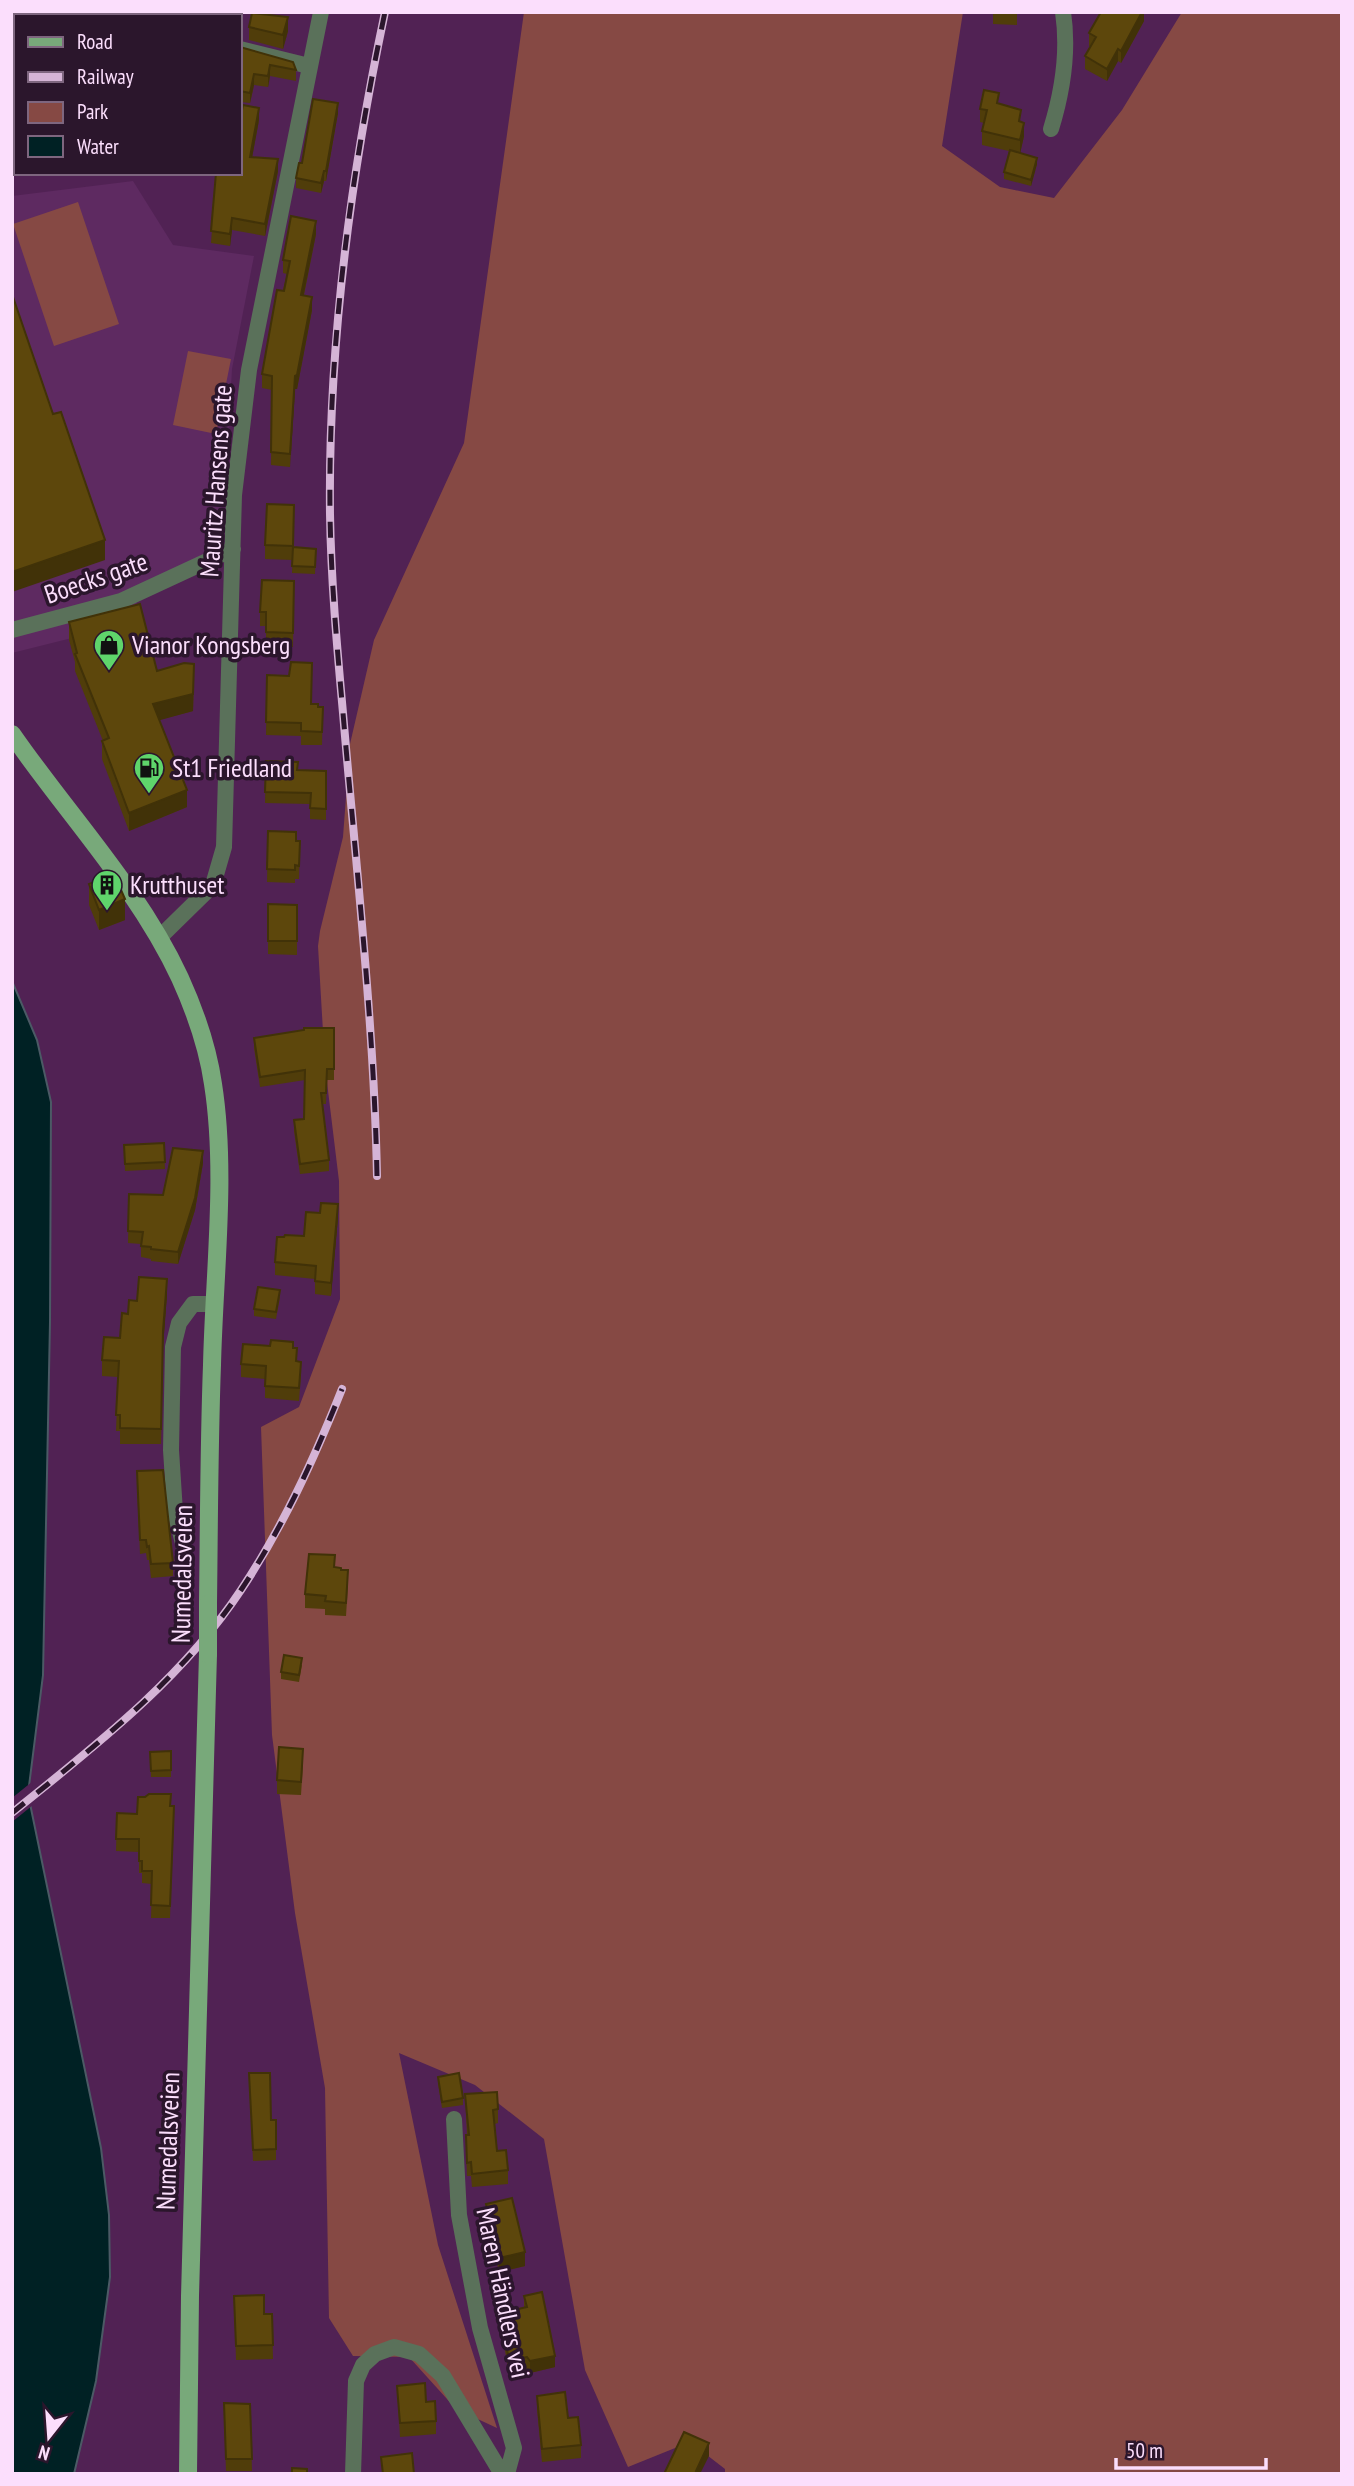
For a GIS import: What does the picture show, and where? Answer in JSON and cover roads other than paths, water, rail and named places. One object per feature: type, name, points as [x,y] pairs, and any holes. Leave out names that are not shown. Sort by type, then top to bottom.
[{"type":"main road","name":"Numedalsveien","points":[[12,734],[140,905],[160,937],[190,1003],[213,1082],[218,1147],[188,2474]]},
{"type":"street","name":"Mauritz Hansens gate","points":[[160,937],[213,885],[224,848],[234,495],[249,370],[321,12]]},
{"type":"street","points":[[1051,128],[1061,94],[1065,61],[1063,12]]},
{"type":"street","points":[[242,49],[309,66]]},
{"type":"street","name":"Boecks gate","points":[[12,630],[121,601],[233,550]]},
{"type":"street","points":[[184,1547],[175,1512],[173,1346],[179,1323],[193,1304],[214,1304]]},
{"type":"street","name":"Maren Händlers vei","points":[[454,2119],[459,2215],[480,2328],[514,2448],[507,2474]]},
{"type":"street","points":[[354,2474],[355,2382],[363,2365],[375,2354],[394,2347],[419,2354],[443,2376],[502,2474]]},
{"type":"water","points":[[12,981],[37,1040],[51,1102],[43,1675],[28,1794],[101,2148],[109,2215],[110,2277],[96,2381],[74,2474],[12,2474]]},
{"type":"railway","points":[[377,1176],[368,1002],[333,589],[330,450],[337,324],[344,262],[361,137],[385,12]]},
{"type":"railway","points":[[12,1813],[136,1710],[192,1653],[218,1622],[241,1590],[284,1517],[309,1467],[342,1389]]},
{"type":"place","name":"Vianor Kongsberg","points":[[109,672]]},
{"type":"place","name":"St1 Friedland","points":[[149,795]]},
{"type":"place","name":"Krutthuset","points":[[107,912]]}]
